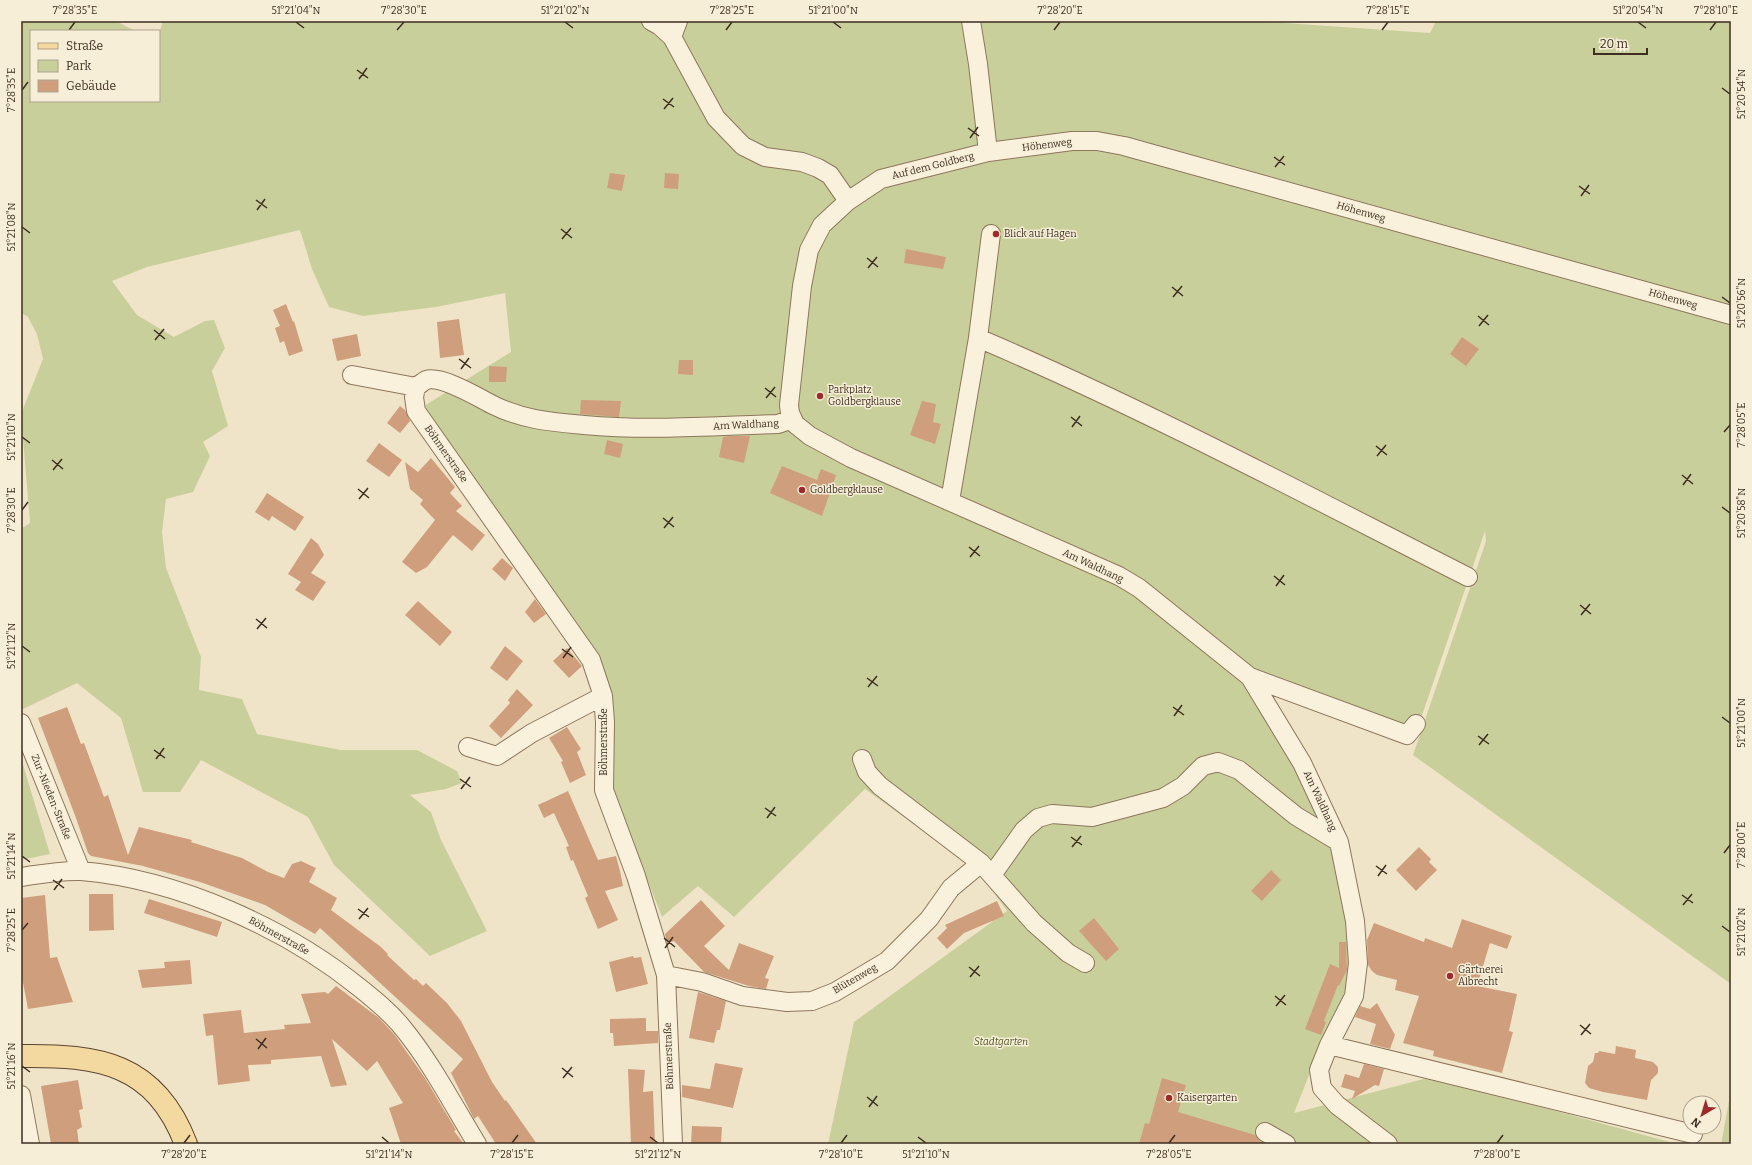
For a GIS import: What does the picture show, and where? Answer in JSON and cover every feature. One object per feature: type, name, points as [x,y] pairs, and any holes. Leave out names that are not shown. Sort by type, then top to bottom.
[{"type":"main road","points":[[21,1056],[67,1056],[93,1060],[127,1071],[146,1086],[167,1107],[179,1127],[186,1144]]},
{"type":"street","points":[[651,21],[660,26],[675,29],[716,118],[743,146],[765,157],[802,162],[818,168],[830,175],[848,201]]},
{"type":"street","name":"Auf dem Goldberg","points":[[792,419],[789,405],[802,286],[809,250],[822,225],[848,201],[881,179],[988,152],[978,64],[971,21]]},
{"type":"street","name":"Höhenweg","points":[[988,152],[1072,141],[1097,140],[1124,146],[1731,315]]},
{"type":"street","points":[[948,501],[951,495],[978,338],[991,234]]},
{"type":"street","points":[[978,338],[1049,368],[1127,406],[1468,577]]},
{"type":"street","points":[[352,375],[416,388]]},
{"type":"street","name":"Am Waldhang","points":[[416,388],[426,380],[439,380],[521,417],[541,421],[593,426],[645,429],[778,424],[792,419],[799,429],[851,458],[1119,576],[1139,588],[1250,677],[1302,763],[1339,842],[1355,921],[1358,963],[1354,996],[1329,1045],[1319,1070],[1322,1088],[1337,1105],[1388,1144]]},
{"type":"street","name":"Böhmerstraße","points":[[416,388],[414,397],[416,411],[591,660],[603,696],[605,722],[604,790],[636,876],[666,976],[673,1144]]},
{"type":"street","points":[[1250,677],[1407,735],[1416,724]]},
{"type":"street","points":[[468,747],[497,756],[532,733],[603,696]]},
{"type":"street","name":"Zur-Nieden-Straße","points":[[21,723],[81,871]]},
{"type":"street","points":[[862,758],[867,772],[880,786],[987,869],[1034,924],[1068,953],[1085,964]]},
{"type":"street","name":"Blütenweg","points":[[666,976],[702,982],[749,997],[787,1002],[812,1001],[835,992],[887,961],[929,919],[951,888],[987,869],[1024,830],[1038,818],[1052,814],[1092,817],[1163,798],[1183,786],[1203,766],[1218,762],[1238,770],[1296,816],[1339,842]]},
{"type":"street","name":"Böhmerstraße","points":[[21,877],[81,871],[126,878],[169,889],[232,911],[293,941],[343,974],[382,1006],[402,1026],[477,1144]]},
{"type":"street","points":[[1329,1045],[1682,1131]]},
{"type":"street","points":[[21,1094],[30,1144]]},
{"type":"street","points":[[1264,1132],[1286,1144]]},
{"type":"green space","name":"Stadtgarten","points":[[21,21],[116,21],[133,30],[30,30],[30,102],[160,102],[160,30],[163,21],[1254,21],[1430,33],[1436,21],[1731,21],[1731,984],[1413,755],[1486,541],[1485,531],[1416,733],[1255,672],[1311,762],[1355,920],[1347,993],[1322,1043],[1294,1113],[1431,1077],[1677,1144],[828,1144],[854,1022],[1007,911],[978,870],[865,789],[734,917],[698,886],[662,917],[610,784],[605,681],[416,411],[511,352],[505,293],[436,307],[363,316],[329,307],[312,269],[300,230],[147,267],[112,281],[137,315],[174,337],[205,321],[214,320],[225,348],[212,371],[228,426],[203,442],[210,456],[193,492],[166,499],[162,532],[166,568],[201,657],[199,690],[242,699],[257,734],[341,750],[417,750],[457,771],[462,783],[446,789],[410,795],[431,812],[441,840],[487,931],[430,956],[334,865],[308,817],[201,760],[180,792],[143,792],[121,718],[77,683],[21,710],[21,529],[30,523],[21,414],[43,359],[37,334],[28,317],[21,313]]},
{"type":"green space","points":[[21,758],[50,854],[21,860]]},
{"type":"green space","points":[[1731,1090],[1731,1144],[1721,1144]]},
{"type":"building","points":[[610,173],[625,175],[622,191],[607,188]]},
{"type":"building","points":[[665,173],[679,174],[678,189],[664,188]]},
{"type":"building","points":[[906,249],[946,257],[943,269],[904,263]]},
{"type":"building","points":[[286,304],[293,322],[294,321],[303,351],[289,356],[284,341],[280,343],[275,328],[280,326],[273,310]]},
{"type":"building","points":[[459,319],[464,355],[440,358],[437,322]]},
{"type":"building","points":[[357,334],[361,356],[337,361],[332,339]]},
{"type":"building","points":[[1462,337],[1479,349],[1466,366],[1450,354]]},
{"type":"building","points":[[679,360],[693,360],[693,375],[678,374]]},
{"type":"building","points":[[489,366],[507,367],[506,382],[489,382]]},
{"type":"building","points":[[581,400],[621,401],[619,417],[580,414]]},
{"type":"building","points":[[922,401],[936,404],[933,422],[941,424],[935,444],[910,435]]},
{"type":"building","points":[[400,406],[405,410],[410,421],[400,433],[387,423]]},
{"type":"building","points":[[750,436],[744,463],[719,457],[723,437]]},
{"type":"building","points":[[607,440],[623,444],[620,458],[604,454]]},
{"type":"building","points":[[379,443],[402,460],[389,477],[366,461]]},
{"type":"building","points":[[431,458],[455,487],[450,493],[462,506],[456,511],[485,535],[472,551],[453,535],[427,567],[416,573],[402,562],[435,520],[420,504],[423,500],[410,489],[405,462],[418,472]]},
{"type":"building","name":"Goldbergklause","points":[[782,466],[817,480],[821,469],[836,475],[822,516],[770,493]]},
{"type":"building","points":[[267,493],[304,517],[295,531],[272,516],[269,521],[255,512]]},
{"type":"building","points":[[311,538],[318,544],[324,555],[311,573],[326,582],[313,601],[295,590],[301,582],[288,574]]},
{"type":"building","points":[[502,558],[513,568],[505,581],[492,569]]},
{"type":"building","points":[[535,599],[546,614],[534,623],[525,612]]},
{"type":"building","points":[[418,601],[452,632],[440,646],[405,615]]},
{"type":"building","points":[[505,646],[523,661],[507,681],[490,668]]},
{"type":"building","points":[[567,648],[582,666],[569,678],[553,661]]},
{"type":"building","points":[[517,689],[533,705],[501,738],[489,726],[510,703],[508,700]]},
{"type":"building","points":[[67,707],[81,744],[84,743],[104,797],[108,795],[128,855],[139,827],[192,840],[191,842],[242,858],[268,872],[284,878],[292,864],[301,861],[316,868],[309,882],[337,898],[331,910],[381,947],[388,954],[387,955],[414,980],[416,979],[423,986],[426,983],[447,1003],[461,1021],[492,1082],[537,1144],[496,1144],[478,1116],[474,1119],[451,1073],[463,1059],[320,928],[315,934],[265,905],[200,882],[143,866],[91,856],[88,853],[38,718]]},
{"type":"building","points":[[567,727],[581,749],[577,752],[586,775],[570,783],[561,762],[563,761],[549,738]]},
{"type":"building","points":[[568,791],[598,860],[616,856],[620,871],[623,886],[605,891],[618,920],[598,929],[585,898],[588,896],[573,860],[571,861],[566,847],[569,846],[554,813],[544,818],[538,805]]},
{"type":"building","points":[[1419,847],[1431,859],[1429,862],[1437,870],[1416,891],[1396,870]]},
{"type":"building","points":[[1271,870],[1281,880],[1262,901],[1251,891]]},
{"type":"building","points":[[89,894],[113,894],[114,930],[89,931]]},
{"type":"building","points":[[45,895],[50,958],[57,957],[73,1002],[28,1009],[21,972],[21,898]]},
{"type":"building","points":[[149,899],[222,922],[217,937],[144,913]]},
{"type":"building","points":[[701,900],[725,926],[704,946],[729,970],[739,943],[774,956],[765,978],[769,979],[766,989],[749,986],[704,972],[674,941],[667,944],[665,934]]},
{"type":"building","points":[[997,901],[1004,916],[964,933],[947,949],[937,938],[947,928],[945,925]]},
{"type":"building","points":[[1094,918],[1119,949],[1106,961],[1079,931]]},
{"type":"building","points":[[1462,919],[1512,936],[1507,949],[1490,943],[1477,986],[1517,994],[1509,1031],[1513,1032],[1502,1073],[1433,1056],[1434,1051],[1403,1043],[1419,996],[1395,990],[1397,980],[1377,975],[1368,965],[1367,940],[1374,923],[1424,942],[1425,938],[1452,948]]},
{"type":"building","points":[[1339,942],[1346,942],[1347,970],[1339,986],[1338,985],[1324,1021],[1326,1022],[1321,1035],[1305,1029],[1330,964],[1339,968]]},
{"type":"building","points":[[633,956],[634,958],[641,957],[648,984],[616,992],[609,962]]},
{"type":"building","points":[[190,960],[192,984],[142,988],[138,970],[165,968],[164,962]]},
{"type":"building","points":[[336,986],[379,1018],[394,1034],[425,1078],[456,1130],[454,1131],[464,1144],[401,1144],[389,1108],[403,1103],[377,1061],[367,1071],[332,1039],[347,1085],[331,1087],[321,1056],[271,1060],[271,1064],[248,1065],[250,1081],[218,1085],[213,1035],[206,1036],[203,1014],[241,1010],[244,1033],[285,1029],[284,1025],[311,1023],[301,994],[325,992],[328,994]]},
{"type":"building","points":[[698,992],[726,1001],[720,1030],[717,1030],[714,1043],[689,1038]]},
{"type":"building","points":[[1377,1003],[1395,1035],[1390,1049],[1370,1044],[1376,1024],[1355,1017],[1360,1006],[1370,1009]]},
{"type":"building","points":[[646,1018],[646,1031],[658,1031],[658,1043],[614,1046],[613,1033],[610,1033],[610,1019]]},
{"type":"building","points":[[1616,1046],[1636,1050],[1635,1058],[1653,1062],[1658,1067],[1658,1073],[1651,1080],[1647,1100],[1603,1092],[1589,1088],[1585,1083],[1588,1066],[1593,1062],[1595,1053],[1598,1053],[1599,1051],[1615,1054]]},
{"type":"building","points":[[715,1063],[743,1068],[733,1108],[682,1097],[682,1085],[710,1089]]},
{"type":"building","points":[[1364,1064],[1384,1069],[1379,1086],[1375,1085],[1352,1099],[1355,1091],[1341,1087],[1345,1074],[1359,1078]]},
{"type":"building","points":[[628,1069],[645,1070],[643,1092],[653,1091],[655,1144],[631,1144]]},
{"type":"building","name":"Kaisergarten","points":[[1162,1078],[1186,1085],[1178,1112],[1255,1135],[1259,1141],[1265,1144],[1139,1144],[1145,1123],[1149,1124]]},
{"type":"building","points":[[78,1080],[83,1109],[79,1110],[82,1127],[77,1130],[79,1144],[51,1144],[41,1086]]},
{"type":"building","points":[[692,1126],[722,1127],[721,1144],[691,1144]]},
{"type":"place","name":"Blick auf Hagen","points":[[996,234]]},
{"type":"place","name":"Parkplatz Goldbergklause","points":[[820,396]]},
{"type":"place","name":"Goldbergklause","points":[[802,490]]},
{"type":"place","name":"Gärtnerei Albrecht","points":[[1450,976]]},
{"type":"place","name":"Kaisergarten","points":[[1169,1098]]}]
